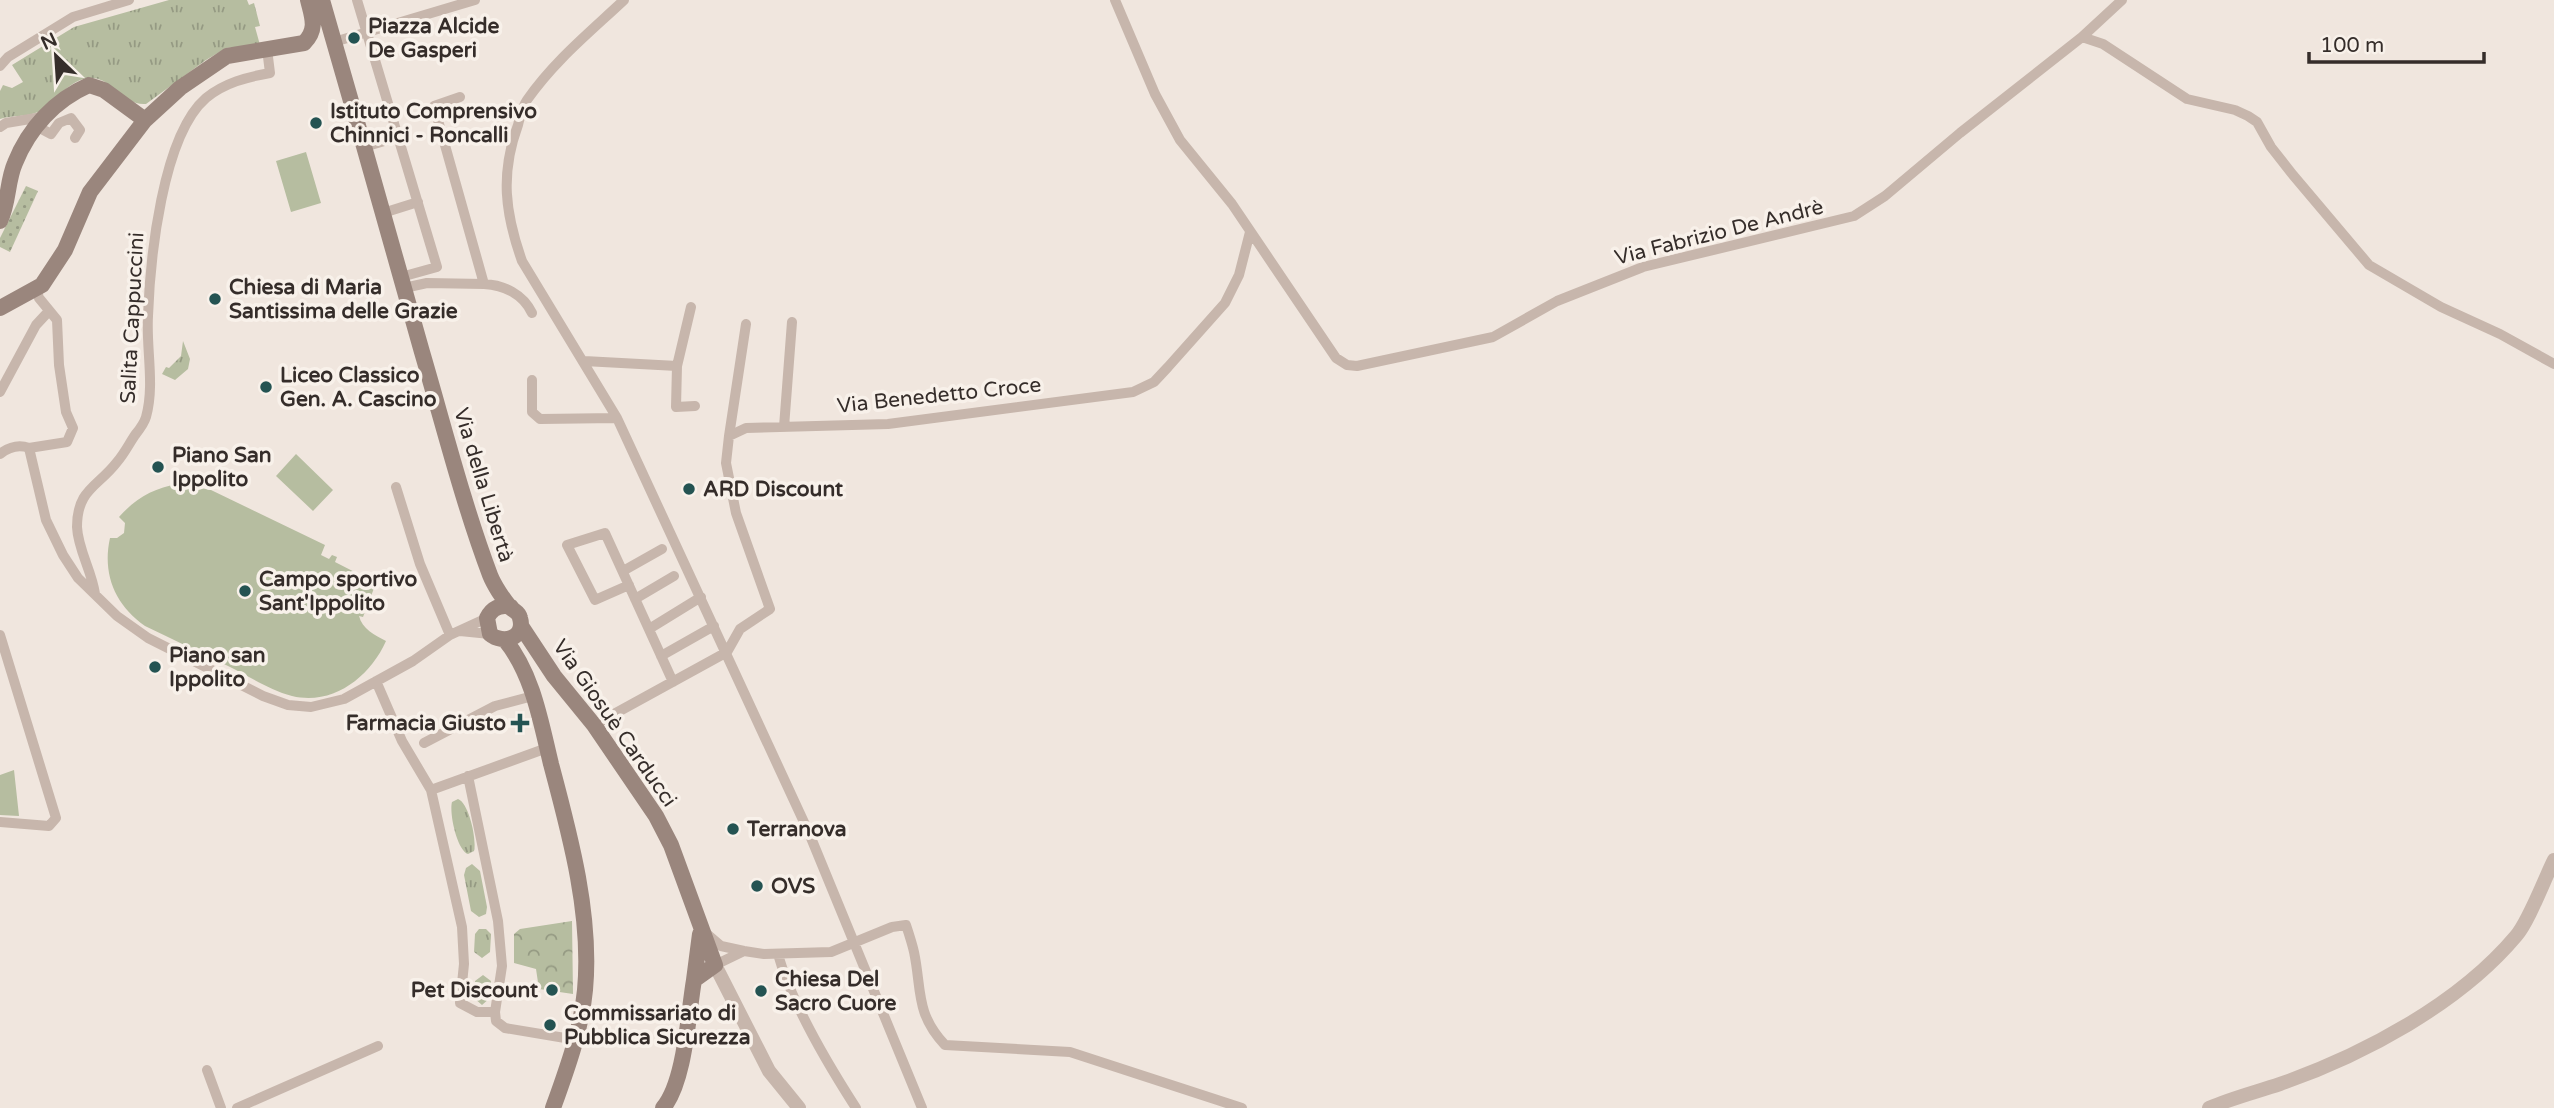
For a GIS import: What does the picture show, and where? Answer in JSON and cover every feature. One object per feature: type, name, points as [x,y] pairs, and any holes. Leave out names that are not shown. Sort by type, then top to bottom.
[{"type":"main road","points":[[0,308],[42,285],[65,250],[90,192],[145,120],[180,88],[219,60],[235,54],[304,43],[311,36],[314,26],[308,0]]},
{"type":"main road","name":"Via della Libertà","points":[[322,0],[459,479],[491,579],[494,625]]},
{"type":"main road","points":[[0,221],[6,209],[14,164],[39,122],[73,92],[89,85],[104,90],[145,120]]},
{"type":"main road","name":"Via della Libertà","points":[[491,579],[519,615],[521,626]]},
{"type":"main road","points":[[494,625],[499,606],[511,607]]},
{"type":"main road","points":[[494,625],[515,636],[521,626]]},
{"type":"main road","points":[[494,625],[515,653],[533,696],[570,839],[584,915],[585,988],[577,1041],[553,1108]]},
{"type":"main road","name":"Via Giosuè Carducci","points":[[521,626],[554,676],[594,725],[656,816],[671,845],[715,965]]},
{"type":"main road","points":[[663,1108],[670,1100],[679,1073],[701,931]]},
{"type":"main road","points":[[694,980],[715,965]]},
{"type":"street","points":[[0,66],[8,57],[73,17],[129,0]]},
{"type":"street","points":[[357,0],[370,32],[376,64],[438,267],[403,282]]},
{"type":"street","points":[[334,43],[475,0]]},
{"type":"street","points":[[624,0],[558,61],[525,103],[511,144],[505,177],[508,213],[522,261],[617,418],[727,652],[809,833],[922,1108]]},
{"type":"street","points":[[1115,0],[1155,94],[1180,140],[1232,204],[1250,232]]},
{"type":"street","name":"Via Fabrizio De Andrè","points":[[1250,232],[1336,358],[1347,365],[1357,366],[1493,337],[1557,301],[1643,267],[1854,216],[1885,196],[2082,37],[2122,0]]},
{"type":"street","points":[[2082,37],[2103,44],[2187,99],[2235,110],[2257,122],[2271,147],[2369,265],[2441,307],[2500,334],[2554,364]]},
{"type":"street","name":"Salita Cappuccini","points":[[95,594],[93,576],[77,531],[78,508],[92,485],[116,464],[145,420],[149,396],[148,316],[160,197],[192,114],[217,90],[270,73],[267,49]]},
{"type":"street","points":[[460,97],[433,107],[484,284]]},
{"type":"street","points":[[0,127],[6,123],[39,122],[51,134],[60,124],[71,118],[80,130],[75,138]]},
{"type":"street","points":[[364,147],[398,137]]},
{"type":"street","points":[[383,214],[418,202]]},
{"type":"street","name":"Via Benedetto Croce","points":[[729,436],[746,428],[888,424],[1133,392],[1154,382],[1225,303],[1239,275],[1250,232]]},
{"type":"street","points":[[403,282],[484,284],[515,293],[528,304],[532,313]]},
{"type":"street","points":[[0,454],[11,447],[21,445],[29,448],[62,444],[67,442],[72,434],[59,365],[57,320],[39,298],[36,288]]},
{"type":"street","points":[[691,307],[677,366],[676,407],[695,406]]},
{"type":"street","points":[[0,392],[36,325],[49,311]]},
{"type":"street","points":[[784,427],[792,322]]},
{"type":"street","points":[[594,725],[727,652],[740,629],[770,609],[736,513],[726,463],[746,324]]},
{"type":"street","points":[[584,361],[677,366]]},
{"type":"street","points":[[532,380],[532,412],[540,419],[617,418]]},
{"type":"street","points":[[29,448],[46,520],[70,567],[95,594],[117,616],[148,638],[263,696],[288,705],[327,705],[344,699],[413,661],[453,633],[494,625]]},
{"type":"street","points":[[396,488],[420,564],[453,633]]},
{"type":"street","points":[[629,584],[595,600],[567,545],[605,533],[629,584],[673,682]]},
{"type":"street","points":[[623,571],[662,549]]},
{"type":"street","points":[[635,599],[674,576]]},
{"type":"street","points":[[649,629],[701,597]]},
{"type":"street","points":[[661,656],[714,626]]},
{"type":"street","points":[[0,635],[57,818],[49,826],[0,822]]},
{"type":"street","points":[[376,681],[402,741],[431,789],[462,927],[464,964],[460,1003],[477,1012],[495,1012]]},
{"type":"street","points":[[424,743],[495,706],[533,696]]},
{"type":"street","points":[[431,789],[547,748]]},
{"type":"street","points":[[468,776],[498,921],[502,966],[496,1021],[505,1028],[577,1041]]},
{"type":"street","points":[[2209,1108],[2332,1063],[2401,1028],[2469,983],[2518,934],[2554,860]]},
{"type":"street","points":[[701,931],[721,946],[778,954],[831,952],[892,927],[906,925],[914,952],[920,1003],[933,1032],[945,1045],[1070,1052],[1242,1108]]},
{"type":"street","points":[[715,965],[744,951]]},
{"type":"street","points":[[778,954],[784,975],[801,1010],[856,1108]]},
{"type":"street","name":"Via Giosuè Carducci","points":[[715,965],[769,1072],[799,1108]]},
{"type":"street","points":[[237,1108],[378,1046]]},
{"type":"street","points":[[207,1070],[221,1108]]},
{"type":"green space","points":[[169,0],[247,0],[249,5],[254,3],[260,26],[255,27],[260,45],[226,48],[146,104],[131,101],[107,83],[93,78],[77,81],[38,112],[0,119],[0,91],[3,85],[12,88],[23,82],[12,65],[74,27]]},
{"type":"green space","points":[[306,152],[321,203],[291,212],[276,161]]},
{"type":"green space","points":[[26,186],[38,191],[10,252],[0,247],[0,238]]},
{"type":"green space","points":[[183,341],[190,359],[188,369],[175,380],[162,374],[166,367],[169,368],[181,356]]},
{"type":"green space","points":[[296,454],[333,490],[313,511],[276,476]]},
{"type":"green space","name":"Campo sportivo Sant'Ippolito","points":[[178,484],[211,490],[325,545],[321,555],[329,559],[332,555],[337,557],[335,562],[376,583],[363,617],[359,616],[366,628],[386,641],[360,677],[348,686],[322,697],[292,696],[267,687],[145,626],[135,618],[113,588],[108,564],[110,538],[117,538],[124,533],[125,523],[119,517],[132,504],[153,491]]},
{"type":"green space","points":[[14,770],[19,816],[0,815],[0,775]]},
{"type":"green space","points":[[458,799],[466,807],[473,831],[474,851],[468,854],[460,846],[453,822],[452,802]]},
{"type":"green space","points":[[472,864],[480,871],[487,907],[486,914],[479,917],[471,911],[464,875],[466,868]]},
{"type":"green space","points":[[572,921],[573,994],[539,989],[536,969],[514,963],[514,934],[520,929]]},
{"type":"green space","points":[[479,929],[486,929],[491,934],[490,952],[482,958],[474,952],[475,934]]},
{"type":"green space","points":[[483,975],[491,981],[490,998],[482,1005],[474,998],[475,981]]},
{"type":"place","name":"Piazza Alcide De Gasperi","points":[[354,38]]},
{"type":"place","name":"Istituto Comprensivo Chinnici - Roncalli","points":[[316,123]]},
{"type":"place","name":"Chiesa di Maria Santissima delle Grazie","points":[[215,299]]},
{"type":"place","name":"Liceo Classico Gen. A. Cascino","points":[[266,387]]},
{"type":"place","name":"Piano San Ippolito","points":[[158,467]]},
{"type":"place","name":"ARD Discount","points":[[689,489]]},
{"type":"place","name":"Campo sportivo Sant'Ippolito","points":[[245,591]]},
{"type":"place","name":"Piano san Ippolito","points":[[155,667]]},
{"type":"place","name":"Farmacia Giusto","points":[[520,723]]},
{"type":"place","name":"Terranova","points":[[733,829]]},
{"type":"place","name":"OVS","points":[[757,886]]},
{"type":"place","name":"Pet Discount","points":[[552,990]]},
{"type":"place","name":"Chiesa Del Sacro Cuore","points":[[761,991]]},
{"type":"place","name":"Commissariato di Pubblica Sicurezza","points":[[550,1025]]}]
